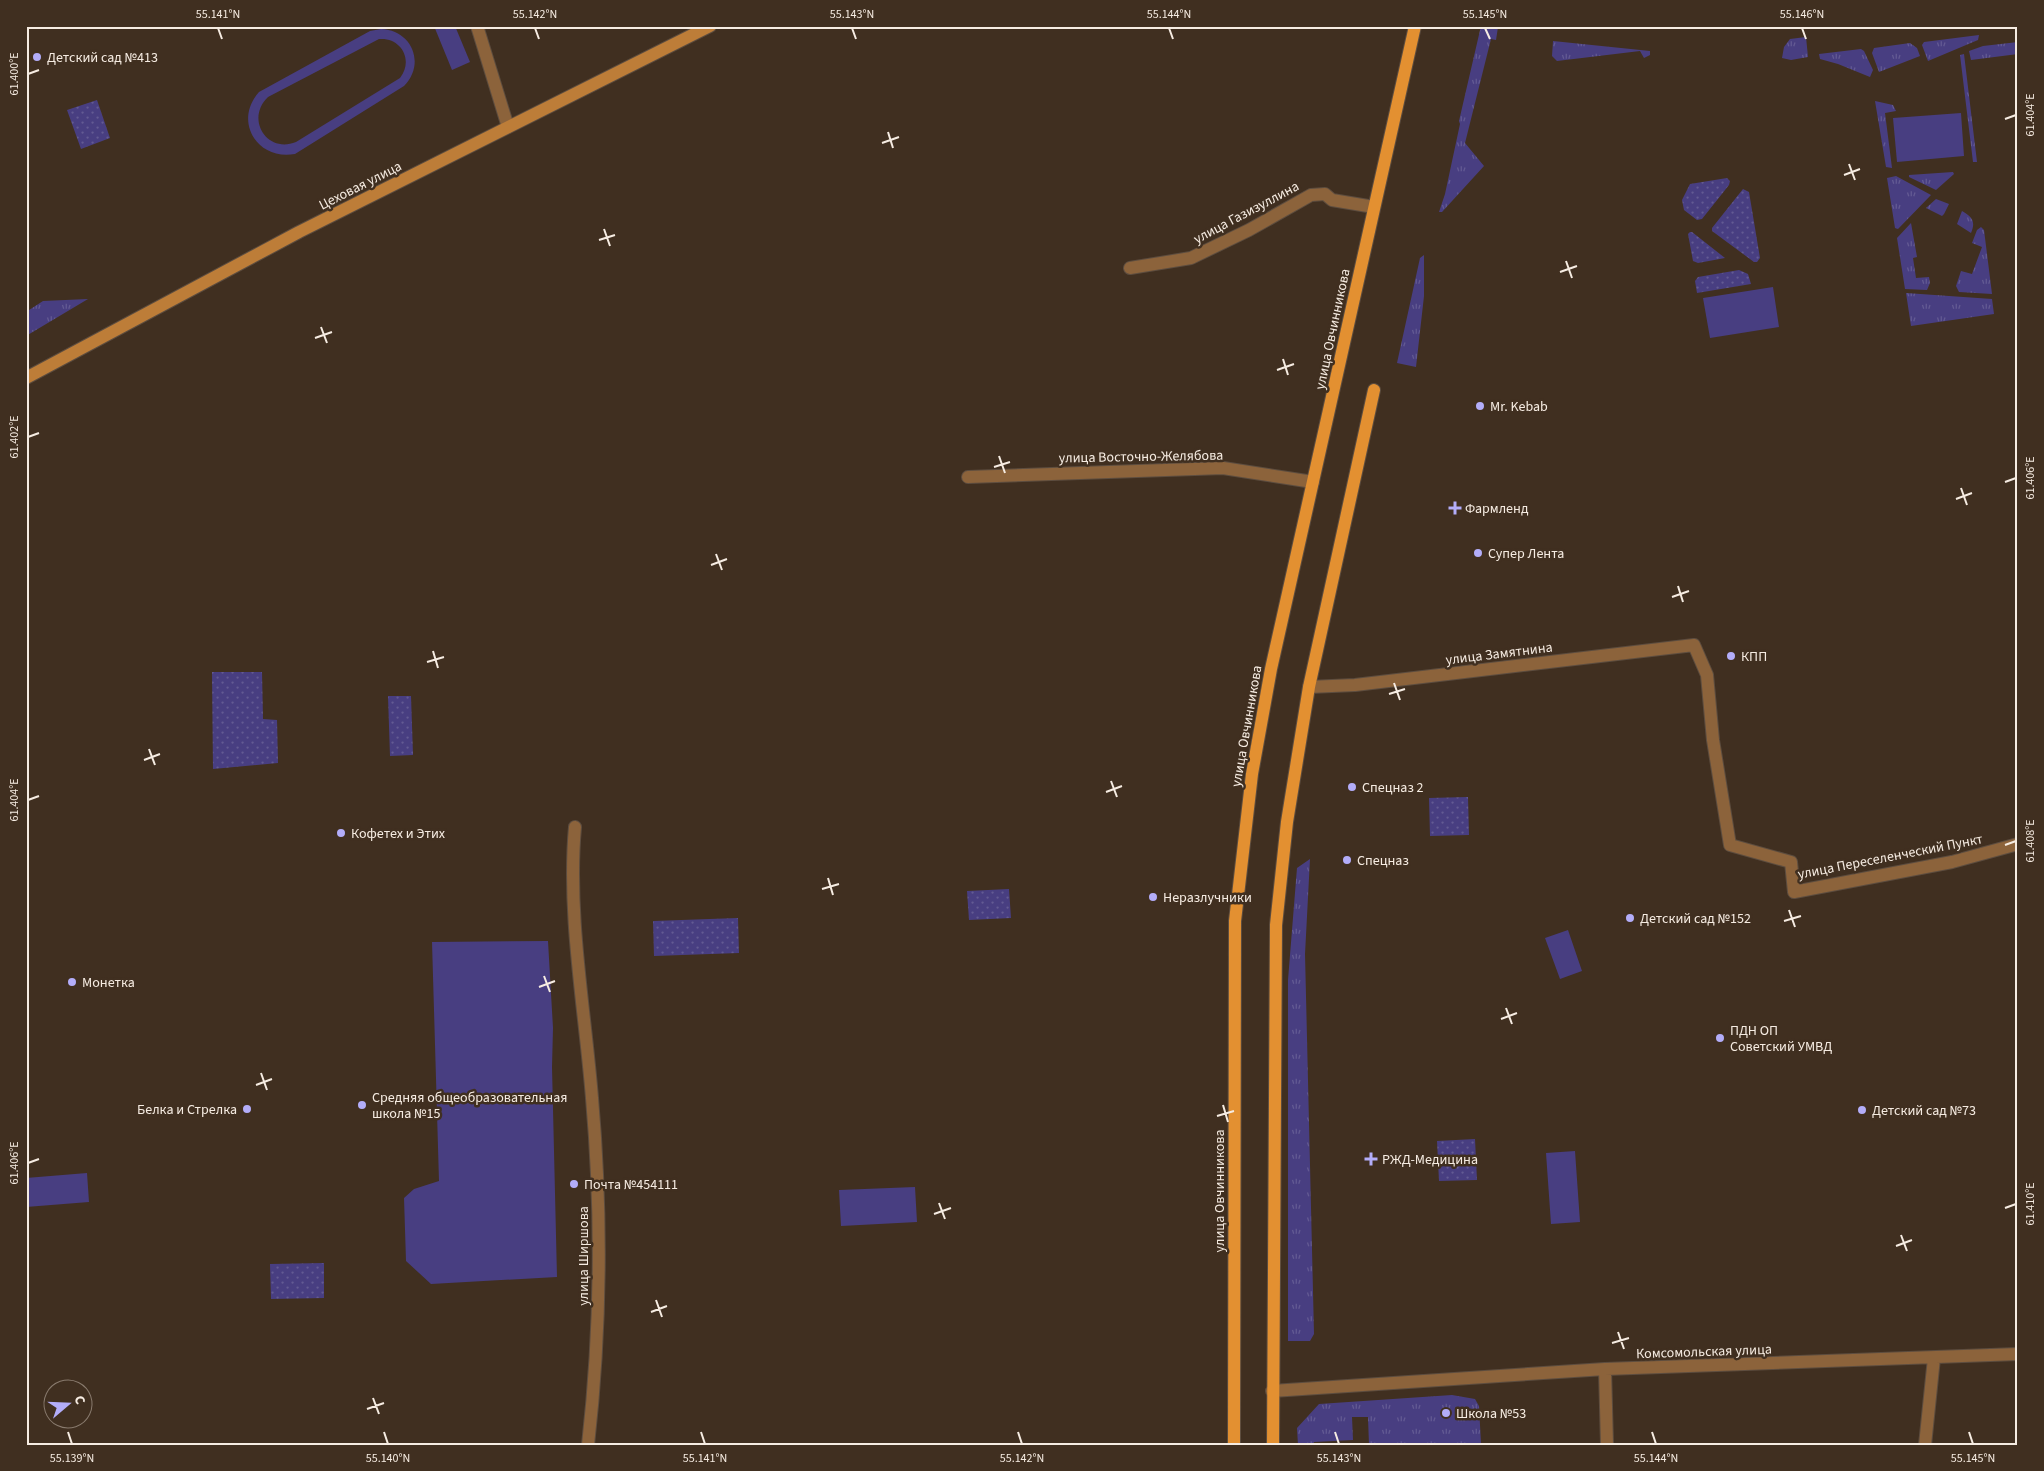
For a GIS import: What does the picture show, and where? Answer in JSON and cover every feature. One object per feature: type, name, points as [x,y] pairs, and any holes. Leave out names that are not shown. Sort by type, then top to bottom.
[{"type":"main road","name":"Цеховая улица","points":[[26,378],[299,232],[710,26]]},
{"type":"main road","name":"улица Овчинникова","points":[[1234,1445],[1235,921],[1252,774],[1271,669],[1414,26]]},
{"type":"main road","points":[[1273,1445],[1276,925],[1287,822],[1309,686],[1374,390]]},
{"type":"street","points":[[477,26],[508,127]]},
{"type":"street","name":"улица Газизуллина","points":[[1130,268],[1191,258],[1249,230],[1311,195],[1325,194],[1332,200],[1374,207]]},
{"type":"street","name":"улица Восточно-Желябова","points":[[968,477],[1223,468],[1313,482]]},
{"type":"street","name":"улица Замятнина","points":[[1309,686],[1355,685],[1694,645]]},
{"type":"street","name":"улица Переселенческий Пункт","points":[[1694,645],[1707,675],[1713,740],[1730,845],[1791,862],[1794,892],[1952,862],[2018,844]]},
{"type":"street","name":"улица Ширшова","points":[[575,827],[574,909],[597,1157],[599,1307],[594,1393],[588,1445]]},
{"type":"street","name":"Комсомольская улица","points":[[1272,1391],[1605,1370],[2018,1354]]},
{"type":"street","points":[[1925,1445],[1934,1358]]},
{"type":"street","points":[[1605,1370],[1607,1445]]},
{"type":"green space","points":[[434,26],[455,26],[470,62],[452,70]]},
{"type":"green space","points":[[1481,26],[1498,27],[1496,40],[1491,39],[1465,143],[1484,166],[1442,212],[1439,212],[1445,194],[1460,124],[1459,121]]},
{"type":"green space","points":[[381,29],[392,31],[401,35],[408,42],[415,59],[411,77],[404,86],[295,154],[281,155],[260,145],[253,136],[249,126],[248,115],[252,103],[259,92],[370,31]],"holes":[[[379,39],[387,39],[394,42],[403,51],[406,64],[400,78],[296,142],[276,143],[268,139],[262,132],[259,124],[259,115],[261,106],[268,97]]]},
{"type":"green space","points":[[1979,35],[1978,40],[1928,61],[1922,45],[1924,42]]},
{"type":"green space","points":[[1806,37],[1808,57],[1791,60],[1782,58],[1784,47],[1790,39]]},
{"type":"green space","points":[[1553,41],[1650,51],[1650,55],[1644,58],[1640,51],[1557,61],[1552,56]]},
{"type":"green space","points":[[2018,42],[2018,54],[1971,60],[1969,51],[1983,46]]},
{"type":"green space","points":[[1910,43],[1917,48],[1920,56],[1879,72],[1872,53],[1874,48]]},
{"type":"green space","points":[[1861,49],[1864,51],[1873,70],[1870,77],[1820,59],[1819,54]]},
{"type":"green space","points":[[1964,54],[1977,162],[1973,162],[1960,55]]},
{"type":"green space","points":[[97,100],[110,138],[81,149],[67,110]]},
{"type":"green space","points":[[1875,101],[1893,105],[1896,111],[1885,113],[1892,168],[1886,167]]},
{"type":"green space","points":[[1961,113],[1964,156],[1897,162],[1893,118]]},
{"type":"green space","points":[[1953,172],[1954,174],[1936,190],[1909,177],[1909,175]]},
{"type":"green space","points":[[1896,176],[1931,195],[1898,229],[1895,228],[1887,178]]},
{"type":"green space","points":[[1727,178],[1730,181],[1729,185],[1702,219],[1697,220],[1684,210],[1682,200],[1690,184]]},
{"type":"green space","points":[[1743,189],[1749,192],[1760,258],[1757,262],[1754,262],[1712,231],[1712,228]]},
{"type":"green space","points":[[1936,199],[1949,204],[1942,216],[1926,208]]},
{"type":"green space","points":[[1962,211],[1973,222],[1971,233],[1957,224]]},
{"type":"green space","points":[[1911,223],[1917,257],[1913,258],[1916,278],[1929,277],[1930,283],[1927,290],[1905,289],[1897,238]]},
{"type":"green space","points":[[1981,227],[1984,230],[1992,294],[1959,292],[1956,286],[1961,271],[1972,274],[1982,247],[1972,243],[1977,230]]},
{"type":"green space","points":[[1690,232],[1725,258],[1698,263],[1693,261],[1688,234]]},
{"type":"green space","points":[[1424,255],[1424,296],[1416,367],[1397,363],[1420,258]]},
{"type":"green space","points":[[1739,270],[1748,274],[1751,284],[1697,293],[1695,281],[1698,277]]},
{"type":"green space","points":[[1773,287],[1779,327],[1710,338],[1703,298]]},
{"type":"green space","points":[[1906,293],[1992,299],[1994,314],[1911,326]]},
{"type":"green space","points":[[88,299],[26,336],[26,312],[43,301]]},
{"type":"green space","points":[[212,672],[262,672],[263,719],[277,720],[278,763],[213,769]]},
{"type":"green space","points":[[388,696],[411,696],[413,755],[390,756]]},
{"type":"green space","points":[[1468,797],[1469,835],[1430,836],[1429,798]]},
{"type":"green space","points":[[1310,859],[1305,954],[1314,1334],[1310,1341],[1288,1341],[1288,980],[1297,868]]},
{"type":"green space","points":[[1009,889],[1011,918],[969,920],[967,891]]},
{"type":"green space","points":[[738,918],[739,953],[654,956],[653,921]]},
{"type":"green space","points":[[1568,930],[1582,971],[1560,979],[1545,938]]},
{"type":"green space","points":[[548,941],[553,1028],[552,1067],[557,1277],[431,1284],[406,1261],[404,1198],[414,1189],[439,1181],[432,942]]},
{"type":"green space","points":[[1475,1139],[1477,1180],[1439,1181],[1437,1141]]},
{"type":"green space","points":[[1575,1151],[1580,1222],[1551,1224],[1546,1153]]},
{"type":"green space","points":[[87,1173],[89,1202],[26,1207],[26,1178]]},
{"type":"green space","points":[[915,1187],[917,1222],[841,1226],[839,1190]]},
{"type":"green space","points":[[324,1263],[324,1298],[271,1299],[270,1264]]},
{"type":"green space","points":[[1452,1395],[1475,1399],[1479,1406],[1481,1444],[1369,1445],[1368,1417],[1352,1417],[1353,1440],[1314,1442],[1313,1445],[1298,1445],[1297,1428],[1319,1404]]},
{"type":"place","name":"Детский сад №413","points":[[37,57]]},
{"type":"place","name":"Mr. Kebab","points":[[1480,406]]},
{"type":"place","name":"Фармленд","points":[[1455,508]]},
{"type":"place","name":"Супер Лента","points":[[1478,553]]},
{"type":"place","name":"КПП","points":[[1731,656]]},
{"type":"place","name":"Спецназ 2","points":[[1352,787]]},
{"type":"place","name":"Кофетех и Этих","points":[[341,833]]},
{"type":"place","name":"Спецназ","points":[[1347,860]]},
{"type":"place","name":"Неразлучники","points":[[1153,897]]},
{"type":"place","name":"Детский сад №152","points":[[1630,918]]},
{"type":"place","name":"Монетка","points":[[72,982]]},
{"type":"place","name":"ПДН ОП Советский УМВД","points":[[1720,1038]]},
{"type":"place","name":"Средняя общеобразовательная школа №15","points":[[362,1105]]},
{"type":"place","name":"Белка и Стрелка","points":[[247,1109]]},
{"type":"place","name":"Детский сад №73","points":[[1862,1110]]},
{"type":"place","name":"РЖД-Медицина","points":[[1371,1159]]},
{"type":"place","name":"Почта №454111","points":[[574,1184]]},
{"type":"place","name":"Школа №53","points":[[1446,1413]]}]
